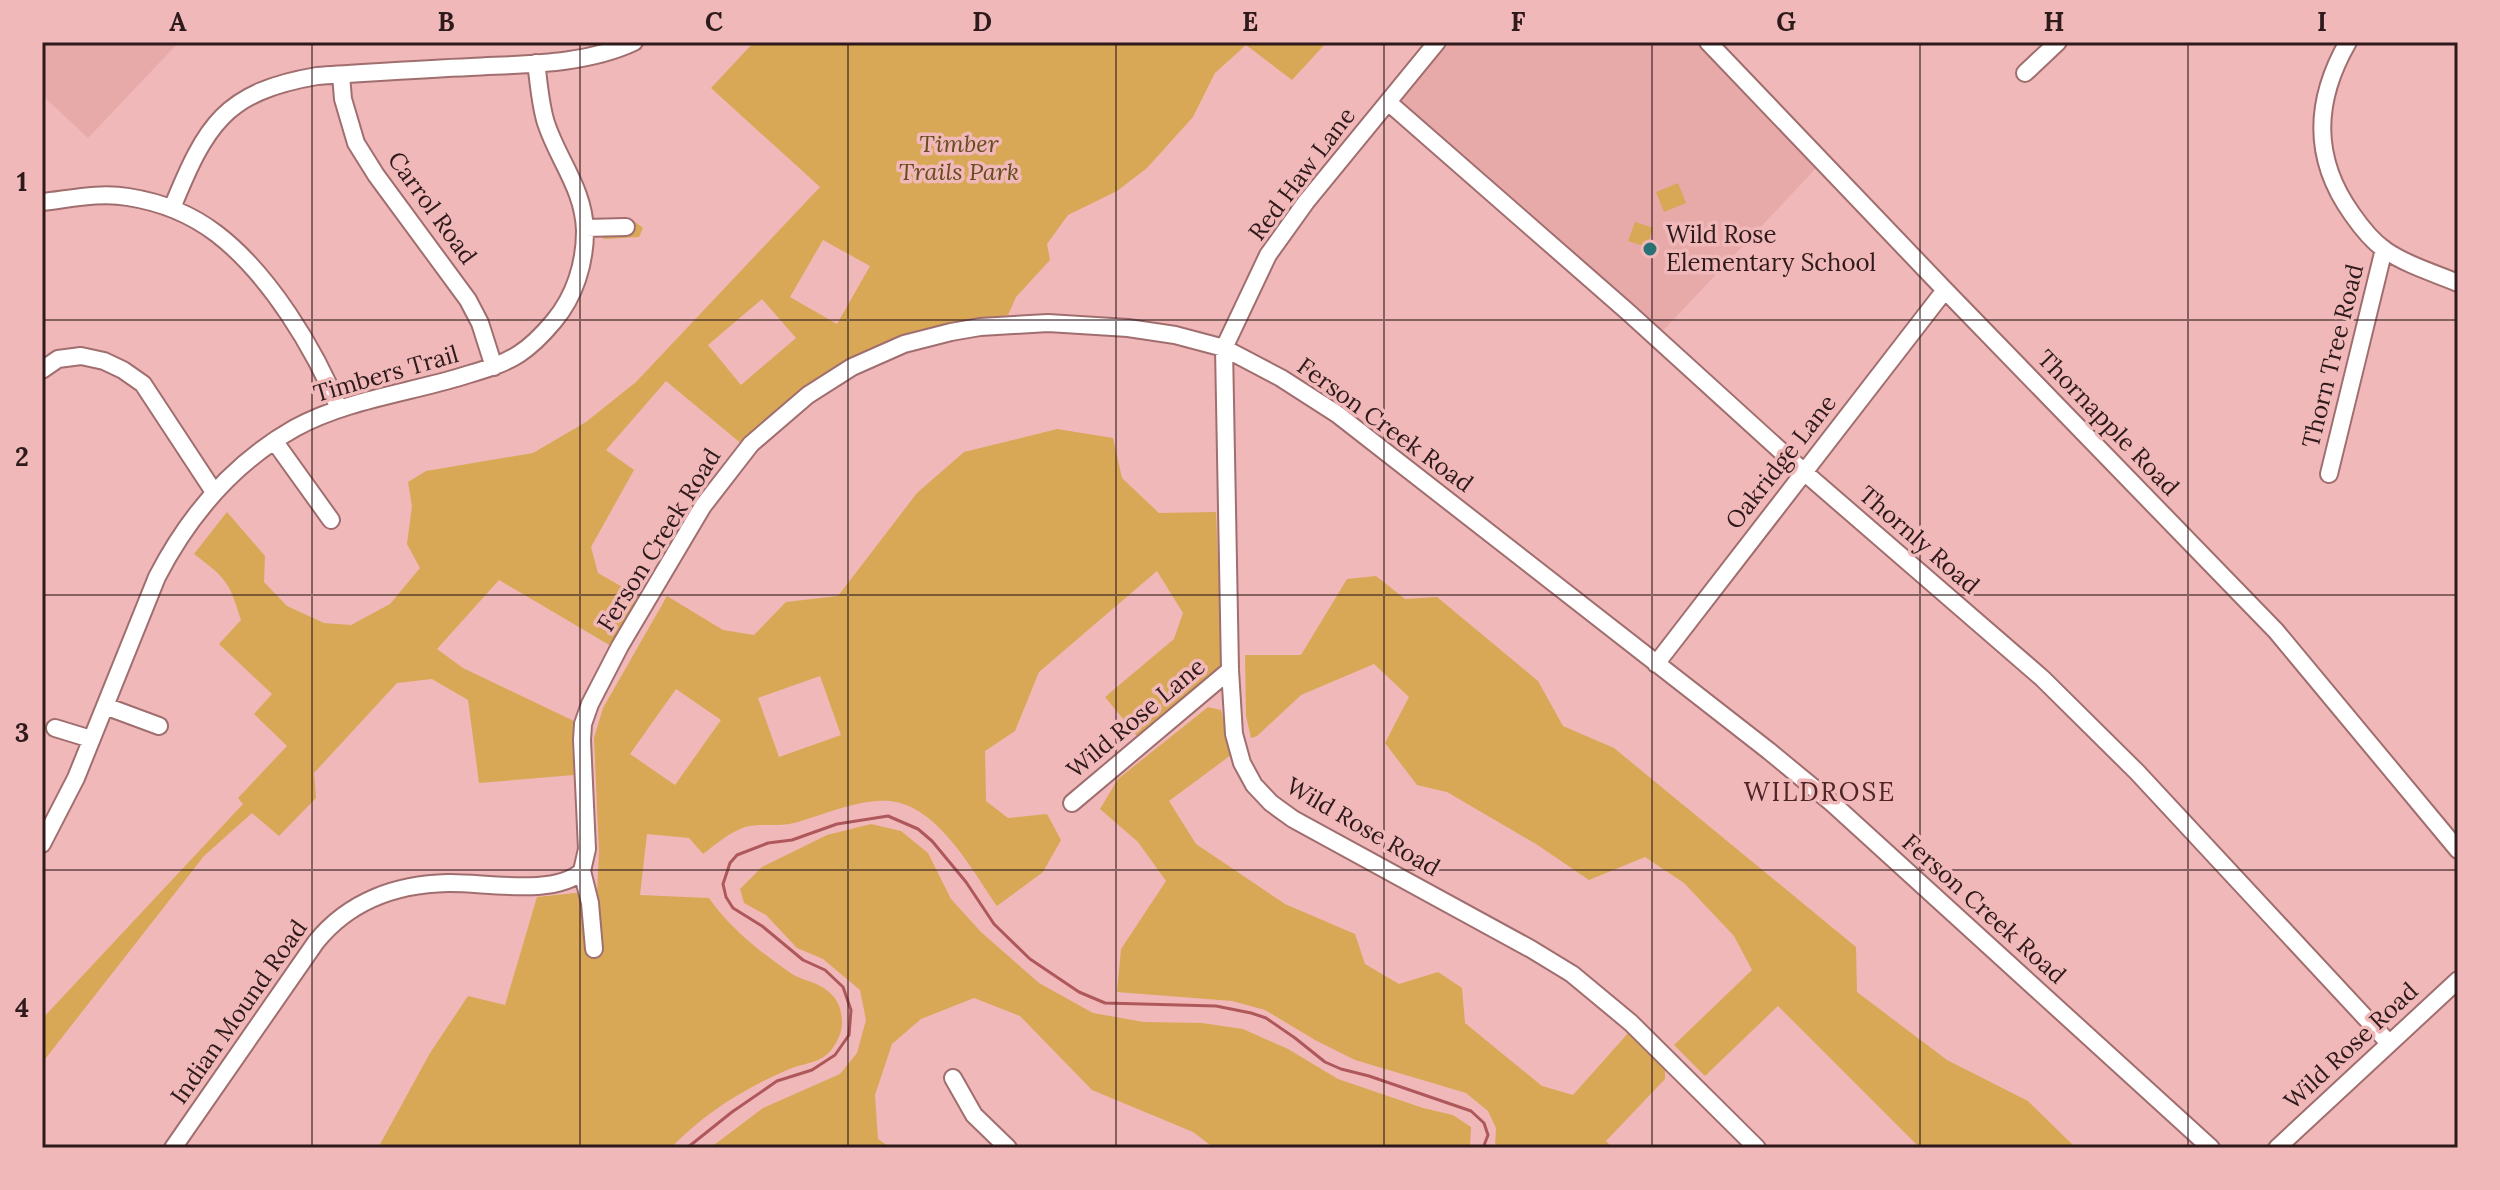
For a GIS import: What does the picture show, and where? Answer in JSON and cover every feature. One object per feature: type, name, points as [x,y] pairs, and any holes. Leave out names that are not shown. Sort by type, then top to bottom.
[{"type":"street","points":[[172,208],[195,154],[221,118],[261,89],[285,82],[341,75],[536,63],[609,53],[634,42]]},
{"type":"street","name":"Red Haw Lane","points":[[1224,348],[1268,255],[1306,202],[1437,42]]},
{"type":"street","name":"Thornapple Road","points":[[1708,42],[2276,631],[2458,850]]},
{"type":"street","points":[[2025,73],[2058,42]]},
{"type":"street","points":[[2348,42],[2339,57],[2321,114],[2322,146],[2331,177],[2361,227],[2384,249],[2458,283]]},
{"type":"street","name":"Timbers Trail","points":[[42,844],[76,778],[157,577],[183,531],[214,492],[247,462],[294,429],[339,409],[494,367],[522,353],[561,313],[578,276],[584,252],[585,228],[578,191],[547,124],[536,63]]},
{"type":"street","name":"Carrol Road","points":[[341,75],[343,99],[356,143],[468,300],[480,323],[494,367]]},
{"type":"street","name":"Thornly Road","points":[[1388,102],[1628,312],[1804,472],[2042,678],[2137,772],[2389,1043]]},
{"type":"street","points":[[42,202],[104,195],[125,196],[172,208],[219,235],[283,308],[328,381],[339,409]]},
{"type":"street","points":[[585,228],[626,227]]},
{"type":"street","name":"Thorn Tree Road","points":[[2329,474],[2384,249]]},
{"type":"street","name":"Oakridge Lane","points":[[1656,664],[1945,290]]},
{"type":"street","name":"Ferson Creek Road","points":[[594,949],[590,903],[582,871],[587,849],[583,724],[620,646],[703,506],[751,444],[827,381],[904,344],[965,329],[1015,323],[1088,325],[1175,335],[1224,348],[1281,378],[1337,414],[1656,664],[1832,803],[2211,1148]]},
{"type":"street","name":"Wild Rose Road","points":[[1224,348],[1234,734],[1242,763],[1254,785],[1293,819],[1572,974],[1631,1023],[1757,1148]]},
{"type":"street","points":[[42,370],[58,359],[81,356],[104,361],[143,384],[214,492]]},
{"type":"street","points":[[275,442],[331,520]]},
{"type":"street","name":"Wild Rose Lane","points":[[1072,803],[1230,670]]},
{"type":"street","points":[[105,706],[159,726]]},
{"type":"street","points":[[55,728],[91,739]]},
{"type":"street","name":"Indian Mound Road","points":[[173,1148],[316,942],[328,927],[352,908],[385,893],[418,886],[448,883],[545,884],[571,879],[582,871]]},
{"type":"street","name":"Wild Rose Road","points":[[2277,1148],[2458,980]]},
{"type":"street","points":[[953,1078],[974,1115],[1008,1148]]},
{"type":"shaded area","points":[[42,42],[179,42],[88,138],[42,95]]},
{"type":"shaded area","name":"Wild Rose Elementary School","points":[[1442,42],[1703,42],[1820,164],[1659,335],[1394,101]]},
{"type":"green space","name":"Timber Trails Park","points":[[754,42],[1327,42],[1292,80],[1246,45],[1215,73],[1193,117],[1147,168],[1117,191],[1068,215],[1047,244],[1050,260],[1016,297],[1008,315],[973,320],[971,323],[968,321],[895,340],[846,362],[789,400],[743,445],[666,381],[606,450],[634,470],[591,547],[598,573],[640,597],[611,646],[499,580],[437,649],[463,668],[576,722],[572,741],[574,775],[479,783],[468,700],[432,679],[397,683],[314,773],[316,798],[279,836],[252,813],[204,856],[42,1063],[42,1019],[243,804],[238,798],[287,746],[254,714],[272,694],[219,644],[241,620],[229,588],[220,575],[194,554],[227,512],[265,556],[264,582],[287,606],[324,623],[351,625],[390,604],[420,568],[407,544],[412,506],[408,482],[426,471],[533,453],[586,422],[636,382],[820,187],[711,88]],"holes":[[[823,240],[870,266],[837,324],[790,297]],[[762,299],[796,338],[741,385],[708,345]]]},
{"type":"green space","points":[[1678,183],[1686,203],[1664,212],[1656,192]]},
{"type":"green space","points":[[634,221],[643,228],[639,237],[604,239],[598,235],[601,222]]},
{"type":"green space","points":[[1635,222],[1653,228],[1647,247],[1628,241]]},
{"type":"green space","points":[[1057,429],[1113,438],[1122,478],[1159,513],[1216,512],[1222,665],[1216,674],[1137,736],[1105,697],[1174,639],[1183,613],[1157,571],[1039,672],[1015,731],[985,751],[986,801],[1008,818],[1047,814],[1061,840],[1043,872],[997,906],[965,858],[938,827],[907,805],[890,801],[854,805],[794,823],[745,827],[703,854],[689,838],[647,834],[640,895],[709,898],[735,929],[767,956],[794,975],[827,990],[838,1004],[842,1019],[839,1038],[826,1055],[739,1094],[696,1124],[671,1148],[378,1148],[430,1053],[468,996],[505,1005],[537,897],[597,894],[599,851],[594,738],[603,708],[667,596],[723,630],[754,635],[786,602],[838,596],[917,493],[964,452]],"holes":[[[820,676],[841,735],[779,757],[758,698]],[[676,689],[721,720],[675,785],[630,754]]]},
{"type":"green space","points":[[1376,576],[1405,599],[1437,597],[1538,681],[1563,726],[1614,748],[1856,947],[1857,992],[1947,1060],[2028,1101],[2076,1148],[1920,1148],[1778,1006],[1705,1076],[1674,1045],[1752,970],[1734,936],[1684,883],[1645,857],[1589,880],[1536,844],[1447,792],[1417,785],[1385,743],[1409,697],[1374,664],[1301,695],[1251,738],[1246,716],[1245,655],[1301,655],[1347,579]]},
{"type":"green space","points":[[1208,707],[1221,710],[1231,755],[1169,801],[1196,844],[1285,904],[1355,934],[1365,964],[1399,984],[1438,972],[1462,988],[1465,1023],[1542,1086],[1573,1095],[1630,1031],[1665,1064],[1665,1079],[1606,1141],[1613,1148],[1495,1148],[1496,1128],[1488,1111],[1466,1093],[1355,1060],[1265,1010],[1232,1001],[1117,992],[1121,949],[1166,881],[1138,842],[1100,809],[1118,779]]},
{"type":"green space","points":[[871,824],[901,831],[928,853],[951,899],[981,932],[1039,983],[1093,1013],[1144,1022],[1202,1023],[1243,1029],[1288,1049],[1338,1079],[1453,1115],[1471,1127],[1470,1148],[1214,1148],[1193,1132],[1092,1090],[1020,1016],[974,998],[921,1019],[892,1044],[875,1095],[878,1139],[891,1148],[710,1148],[763,1108],[840,1074],[857,1053],[866,1020],[860,990],[823,959],[797,948],[766,915],[744,903],[740,889],[762,867],[827,835]]},
{"type":"waterway","points":[[687,1148],[777,1081],[812,1070],[835,1055],[849,1035],[851,1010],[843,987],[825,970],[803,960],[762,926],[733,908],[723,884],[730,863],[737,855],[768,843],[792,840],[837,824],[888,816],[918,829],[932,841],[966,882],[994,924],[1030,959],[1079,992],[1105,1003],[1216,1006],[1266,1018],[1325,1062],[1471,1111],[1484,1123],[1488,1135],[1483,1148]]},
{"type":"place","name":"Wild Rose Elementary School","points":[[1650,249]]},
{"type":"district","name":"WILDROSE","points":[[1820,792]]}]
